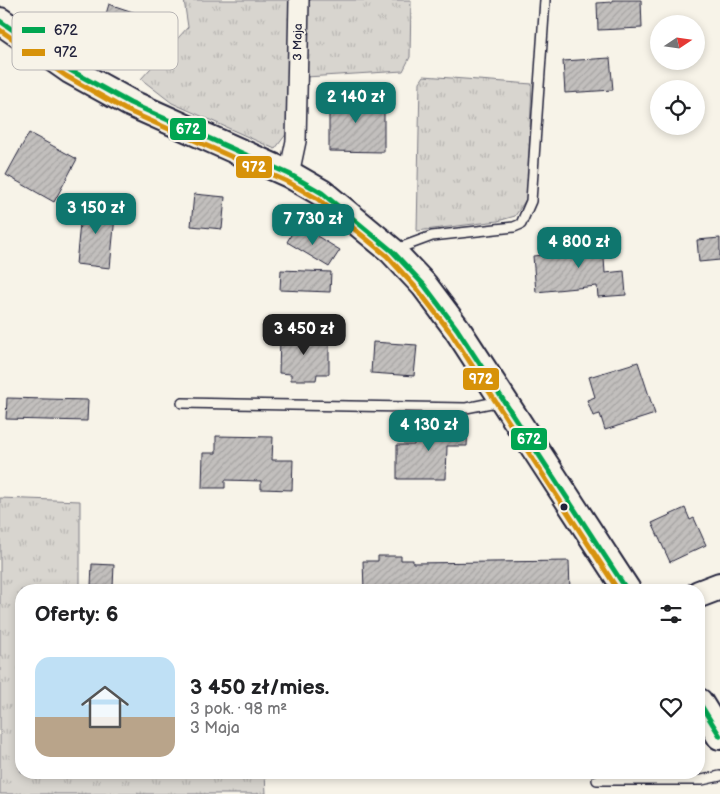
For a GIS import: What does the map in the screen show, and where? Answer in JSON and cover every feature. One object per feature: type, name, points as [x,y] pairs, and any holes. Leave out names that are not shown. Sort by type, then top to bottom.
[{"type":"street","name":"3 Maja","points":[[289,174],[296,141],[299,0]]},
{"type":"street","points":[[0,21],[12,29]]},
{"type":"street","points":[[70,70],[130,103],[289,174],[322,193],[392,251],[424,285],[457,329],[622,584]]},
{"type":"street","points":[[705,592],[720,586]]},
{"type":"street","points":[[705,712],[720,736]]},
{"type":"lane","points":[[392,251],[432,236],[509,228],[521,224],[527,214],[531,201],[545,0]]},
{"type":"lane","points":[[182,403],[466,408],[503,401]]},
{"type":"lane","points":[[598,780],[702,780],[720,776]]},
{"type":"green space","points":[[184,0],[291,0],[287,133],[275,149],[172,103],[141,79],[149,70],[178,70],[178,38],[188,27]]},
{"type":"green space","points":[[306,0],[411,0],[410,57],[403,71],[306,77]]},
{"type":"green space","points":[[424,76],[532,84],[527,198],[515,216],[498,221],[417,231],[420,82]]},
{"type":"green space","points":[[0,498],[80,501],[80,584],[15,584],[15,779],[265,779],[266,794],[0,794]]},
{"type":"building","points":[[612,0],[641,0],[642,28],[598,30],[597,3],[612,2]]},
{"type":"building","points":[[109,4],[133,12],[107,12]]},
{"type":"building","points":[[610,58],[613,90],[565,93],[563,61]]},
{"type":"building","points":[[329,95],[384,96],[384,152],[329,151]]},
{"type":"building","points":[[29,133],[77,159],[54,202],[6,175]]},
{"type":"building","points":[[194,194],[225,197],[222,229],[191,226]]},
{"type":"building","points":[[82,203],[116,206],[110,268],[76,264]]},
{"type":"building","points":[[297,224],[340,250],[329,267],[287,242]]},
{"type":"building","points":[[602,229],[605,273],[624,271],[626,295],[598,297],[597,286],[536,292],[533,256],[581,251],[579,232]]},
{"type":"building","points":[[720,238],[720,260],[699,262],[697,240]]},
{"type":"building","points":[[281,270],[331,272],[330,292],[280,290]]},
{"type":"building","points":[[293,331],[318,331],[318,339],[329,339],[329,374],[317,374],[316,380],[291,380],[291,374],[279,373],[280,338],[292,338]]},
{"type":"building","points":[[373,342],[417,345],[414,376],[371,373]]},
{"type":"building","points":[[638,362],[655,414],[605,430],[600,414],[593,416],[587,400],[595,397],[589,377]]},
{"type":"building","points":[[7,398],[88,400],[87,421],[6,419]]},
{"type":"building","points":[[415,424],[468,428],[467,446],[447,446],[446,479],[397,479],[397,445],[414,445]]},
{"type":"building","points":[[216,436],[273,437],[272,460],[293,460],[292,490],[261,489],[261,481],[225,480],[225,488],[202,488],[203,453],[216,453]]},
{"type":"building","points":[[685,508],[690,520],[694,518],[706,545],[670,562],[652,523]]},
{"type":"building","points":[[378,556],[401,556],[401,560],[413,560],[413,563],[569,561],[570,584],[364,584],[363,561],[378,561]]},
{"type":"building","points":[[92,564],[114,565],[113,584],[91,584]]},
{"type":"transit line","name":"672","points":[[0,21],[12,29]]},
{"type":"transit line","name":"972","points":[[0,30],[12,38]]},
{"type":"transit line","name":"972","points":[[57,70],[126,110],[286,181],[318,199],[387,256],[418,290],[451,333],[614,584]]},
{"type":"transit line","name":"672","points":[[70,70],[130,103],[289,174],[322,193],[392,251],[424,285],[457,329],[623,584]]},
{"type":"transit line","name":"672","points":[[705,712],[720,736]]}]
